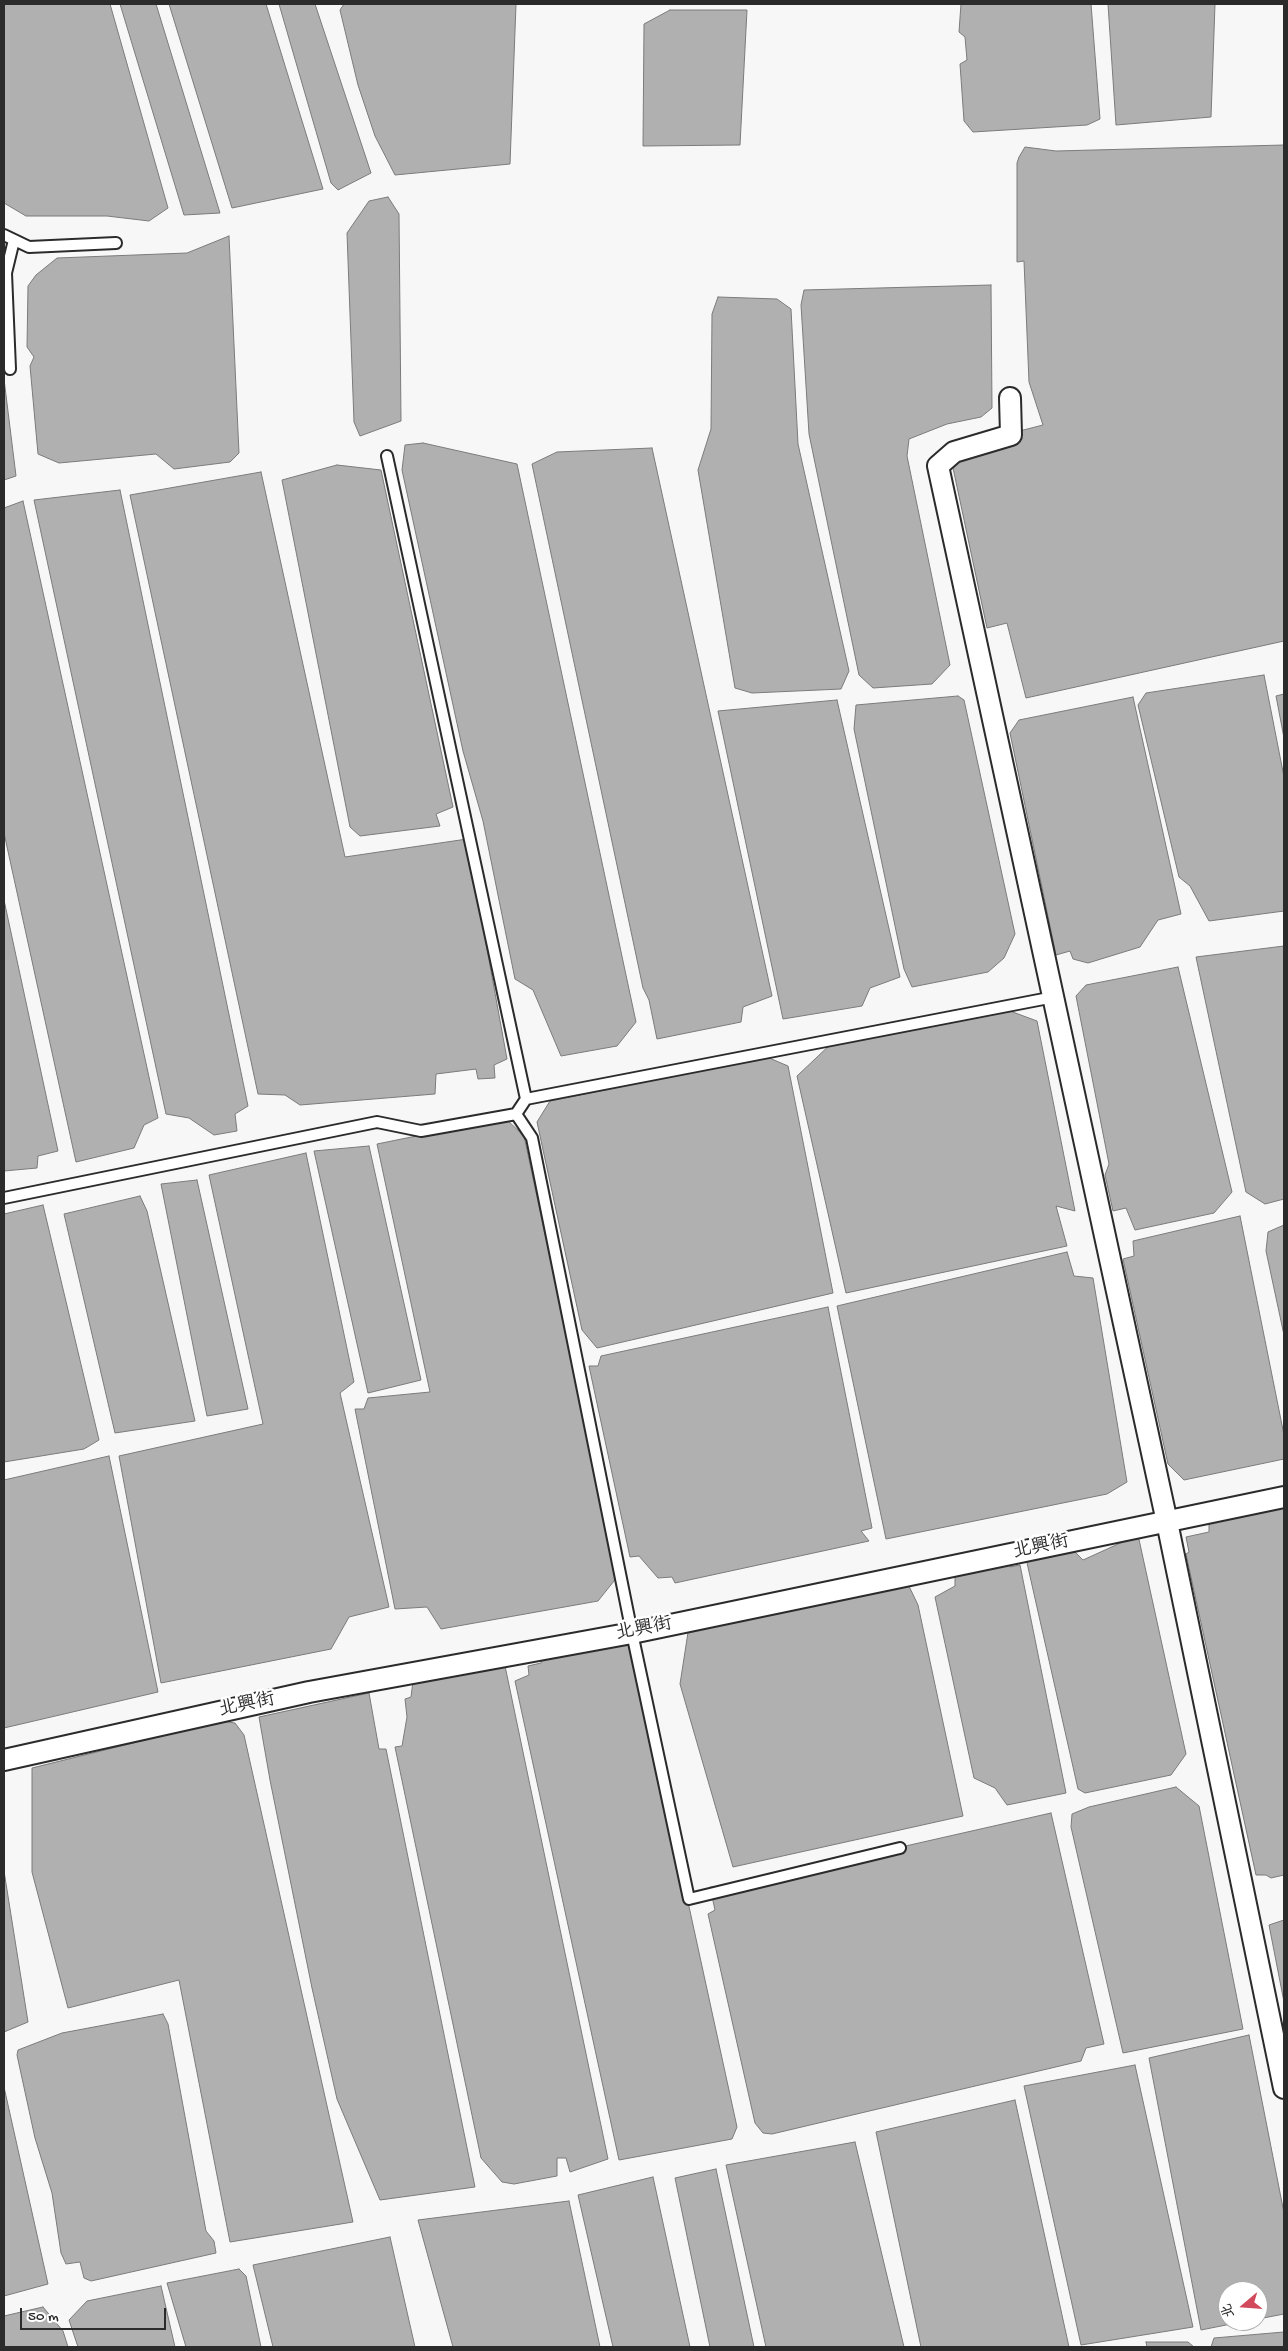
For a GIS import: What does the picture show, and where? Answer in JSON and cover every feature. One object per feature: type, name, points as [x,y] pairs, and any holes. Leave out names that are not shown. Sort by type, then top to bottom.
[{"type":"street","points":[[1010,398],[1011,435],[954,452],[938,466],[1167,1522],[1284,2088]]},
{"type":"street","name":"北興街","points":[[4,1760],[309,1692],[632,1633],[1284,1496]]},
{"type":"lane","points":[[4,235],[29,247],[116,243]]},
{"type":"lane","points":[[10,369],[6,273],[14,240]]},
{"type":"lane","points":[[388,456],[526,1099]]},
{"type":"lane","points":[[4,1198],[377,1122],[422,1131],[516,1114],[526,1099],[1054,997]]},
{"type":"lane","points":[[516,1114],[532,1138],[632,1633],[689,1899],[900,1848]]},
{"type":"shaded area","points":[[4,4],[110,4],[168,208],[149,221],[107,216],[26,216],[4,203]]},
{"type":"shaded area","points":[[120,4],[156,4],[220,213],[184,215]]},
{"type":"shaded area","points":[[169,4],[266,4],[323,189],[232,208]]},
{"type":"shaded area","points":[[279,4],[315,4],[371,173],[338,190],[331,183]]},
{"type":"shaded area","points":[[344,4],[516,4],[510,164],[395,175],[375,136],[358,85],[340,10]]},
{"type":"shaded area","points":[[961,4],[1091,4],[1100,119],[1087,125],[973,132],[964,121],[960,64],[967,60],[965,37],[959,32]]},
{"type":"shaded area","points":[[1108,4],[1215,4],[1211,117],[1116,125]]},
{"type":"shaded area","points":[[670,10],[747,10],[740,145],[643,146],[644,24]]},
{"type":"shaded area","points":[[1284,145],[1284,641],[1026,698],[1007,623],[987,628],[949,449],[1043,425],[1029,382],[1024,261],[1017,262],[1017,163],[1019,157],[1025,147],[1056,151]]},
{"type":"shaded area","points":[[388,197],[399,214],[401,421],[360,436],[354,422],[347,233],[369,201]]},
{"type":"shaded area","points":[[229,236],[239,453],[230,462],[174,469],[156,454],[59,463],[38,454],[30,366],[34,357],[27,347],[28,286],[36,275],[57,258],[187,253]]},
{"type":"shaded area","points":[[991,285],[992,408],[981,417],[947,424],[909,439],[907,456],[950,665],[932,684],[873,688],[859,675],[809,434],[801,305],[804,290]]},
{"type":"shaded area","points":[[718,297],[777,299],[791,309],[798,444],[849,671],[841,689],[752,693],[735,688],[698,470],[711,429],[712,314]]},
{"type":"shaded area","points":[[4,379],[16,476],[4,480]]},
{"type":"shaded area","points":[[423,443],[517,464],[636,1022],[617,1046],[561,1056],[533,990],[515,979],[483,821],[463,751],[402,470],[405,445]]},
{"type":"shaded area","points":[[652,448],[772,996],[743,1007],[741,1022],[657,1039],[649,1000],[643,988],[532,464],[557,452]]},
{"type":"shaded area","points":[[337,465],[381,470],[453,807],[436,814],[440,826],[360,836],[350,827],[282,480]]},
{"type":"shaded area","points":[[261,472],[345,857],[467,839],[507,1059],[494,1065],[495,1078],[478,1079],[476,1069],[436,1074],[435,1094],[300,1105],[285,1095],[258,1094],[130,495]]},
{"type":"shaded area","points":[[120,490],[248,1106],[235,1114],[237,1131],[214,1135],[189,1118],[166,1114],[34,500]]},
{"type":"shaded area","points":[[23,501],[158,1118],[144,1125],[134,1148],[76,1162],[4,833],[4,508]]},
{"type":"shaded area","points":[[1264,675],[1284,777],[1284,911],[1209,921],[1190,886],[1179,877],[1138,705],[1146,693]]},
{"type":"shaded area","points":[[1284,694],[1284,738],[1276,696]]},
{"type":"shaded area","points":[[958,696],[964,700],[1015,934],[1004,958],[988,972],[912,987],[904,969],[854,729],[856,705]]},
{"type":"shaded area","points":[[1133,697],[1181,914],[1158,920],[1140,947],[1088,963],[1073,959],[1070,951],[1056,955],[1010,733],[1019,720]]},
{"type":"shaded area","points":[[837,700],[900,977],[870,988],[862,1006],[783,1019],[718,711]]},
{"type":"shaded area","points":[[4,900],[58,1151],[38,1156],[37,1168],[4,1171]]},
{"type":"shaded area","points":[[1284,946],[1284,1199],[1265,1204],[1246,1192],[1196,957]]},
{"type":"shaded area","points":[[1178,967],[1232,1192],[1214,1213],[1135,1230],[1126,1208],[1113,1211],[1105,1175],[1109,1164],[1076,996],[1086,985]]},
{"type":"shaded area","points":[[1010,1011],[1037,1021],[1075,1211],[1056,1206],[1067,1246],[846,1293],[797,1076],[833,1042]]},
{"type":"shaded area","points":[[767,1057],[788,1066],[833,1293],[597,1348],[582,1330],[537,1122],[550,1101]]},
{"type":"shaded area","points":[[505,1118],[524,1136],[618,1576],[598,1601],[441,1629],[427,1607],[395,1609],[355,1409],[364,1409],[368,1398],[430,1392],[377,1144]]},
{"type":"shaded area","points":[[369,1146],[421,1380],[368,1393],[314,1151]]},
{"type":"shaded area","points":[[306,1153],[354,1382],[340,1393],[389,1607],[349,1617],[331,1649],[161,1683],[119,1456],[263,1424],[209,1175]]},
{"type":"shaded area","points":[[197,1180],[248,1409],[207,1416],[161,1184]]},
{"type":"shaded area","points":[[140,1196],[147,1211],[195,1421],[115,1433],[64,1214]]},
{"type":"shaded area","points":[[43,1205],[99,1440],[84,1449],[4,1462],[4,1214]]},
{"type":"shaded area","points":[[1240,1216],[1284,1435],[1284,1459],[1184,1480],[1168,1464],[1123,1259],[1134,1256],[1133,1241]]},
{"type":"shaded area","points":[[1284,1225],[1284,1335],[1266,1251],[1268,1232]]},
{"type":"shaded area","points":[[1067,1252],[1074,1276],[1093,1278],[1127,1482],[1107,1494],[886,1539],[837,1306]]},
{"type":"shaded area","points":[[828,1307],[872,1528],[861,1531],[869,1541],[675,1583],[672,1577],[658,1578],[639,1556],[630,1557],[589,1366],[598,1366],[601,1356]]},
{"type":"shaded area","points":[[109,1456],[158,1692],[4,1728],[4,1480]]},
{"type":"shaded area","points":[[1284,1496],[1284,1875],[1271,1878],[1266,1875],[1256,1875],[1186,1554],[1189,1552],[1186,1537],[1209,1532],[1209,1521]]},
{"type":"shaded area","points":[[1138,1535],[1186,1754],[1171,1775],[1085,1793],[1078,1789],[1025,1554],[1067,1544],[1083,1560]]},
{"type":"shaded area","points":[[1009,1558],[1010,1567],[1020,1565],[1066,1793],[1007,1805],[995,1788],[974,1778],[935,1597],[955,1586],[955,1567]]},
{"type":"shaded area","points":[[907,1582],[918,1605],[963,1816],[733,1867],[680,1684],[689,1626]]},
{"type":"shaded area","points":[[631,1640],[737,2127],[732,2139],[619,2160],[515,1681],[529,1675],[528,1666],[541,1663],[544,1654]]},
{"type":"shaded area","points":[[504,1661],[608,2159],[570,2172],[566,2158],[557,2158],[557,2176],[514,2184],[502,2182],[481,2158],[395,1747],[402,1746],[407,1717],[405,1699],[411,1697],[413,1681]]},
{"type":"shaded area","points":[[369,1693],[379,1749],[386,1749],[475,2187],[380,2200],[337,2099],[312,1988],[259,1717]]},
{"type":"shaded area","points":[[222,1721],[235,1723],[244,1735],[353,2222],[230,2242],[179,1980],[68,2008],[32,1872],[32,1768]]},
{"type":"shaded area","points":[[1176,1787],[1199,1806],[1243,2029],[1123,2053],[1071,1827],[1072,1814],[1089,1807]]},
{"type":"shaded area","points":[[1051,1813],[1104,2044],[1086,2048],[1081,2061],[772,2134],[763,2133],[755,2123],[708,1914],[715,1910],[710,1887],[725,1887]]},
{"type":"shaded area","points":[[4,1871],[28,2022],[4,2032]]},
{"type":"shaded area","points":[[1284,1920],[1284,2002],[1269,1925]]},
{"type":"shaded area","points":[[163,2014],[168,2024],[206,2231],[214,2241],[216,2253],[91,2281],[84,2278],[80,2262],[66,2264],[61,2253],[52,2193],[35,2138],[17,2055],[18,2050],[62,2033]]},
{"type":"shaded area","points":[[1249,2035],[1284,2213],[1284,2314],[1268,2317],[1268,2281],[1218,2281],[1218,2327],[1201,2330],[1149,2058]]},
{"type":"shaded area","points":[[1135,2065],[1193,2327],[1081,2345],[1024,2086]]},
{"type":"shaded area","points":[[4,2087],[48,2284],[4,2296]]},
{"type":"shaded area","points":[[1015,2100],[1069,2347],[921,2347],[876,2132]]},
{"type":"shaded area","points":[[855,2142],[904,2347],[766,2347],[726,2165]]},
{"type":"shaded area","points":[[716,2169],[754,2347],[710,2347],[675,2178]]},
{"type":"shaded area","points":[[653,2177],[690,2347],[613,2347],[578,2195]]},
{"type":"shaded area","points":[[569,2201],[600,2347],[453,2347],[418,2220]]},
{"type":"shaded area","points":[[390,2237],[415,2347],[273,2347],[253,2265]]},
{"type":"shaded area","points":[[239,2269],[246,2276],[261,2347],[186,2347],[167,2283]]},
{"type":"shaded area","points":[[161,2286],[175,2347],[78,2347],[69,2320],[87,2301]]},
{"type":"shaded area","points":[[43,2307],[63,2331],[68,2347],[4,2347],[4,2316]]},
{"type":"shaded area","points":[[1284,2332],[1284,2347],[1211,2347],[1214,2338]]},
{"type":"shaded area","points":[[1146,2342],[1188,2342],[1194,2347],[1147,2347]]}]
